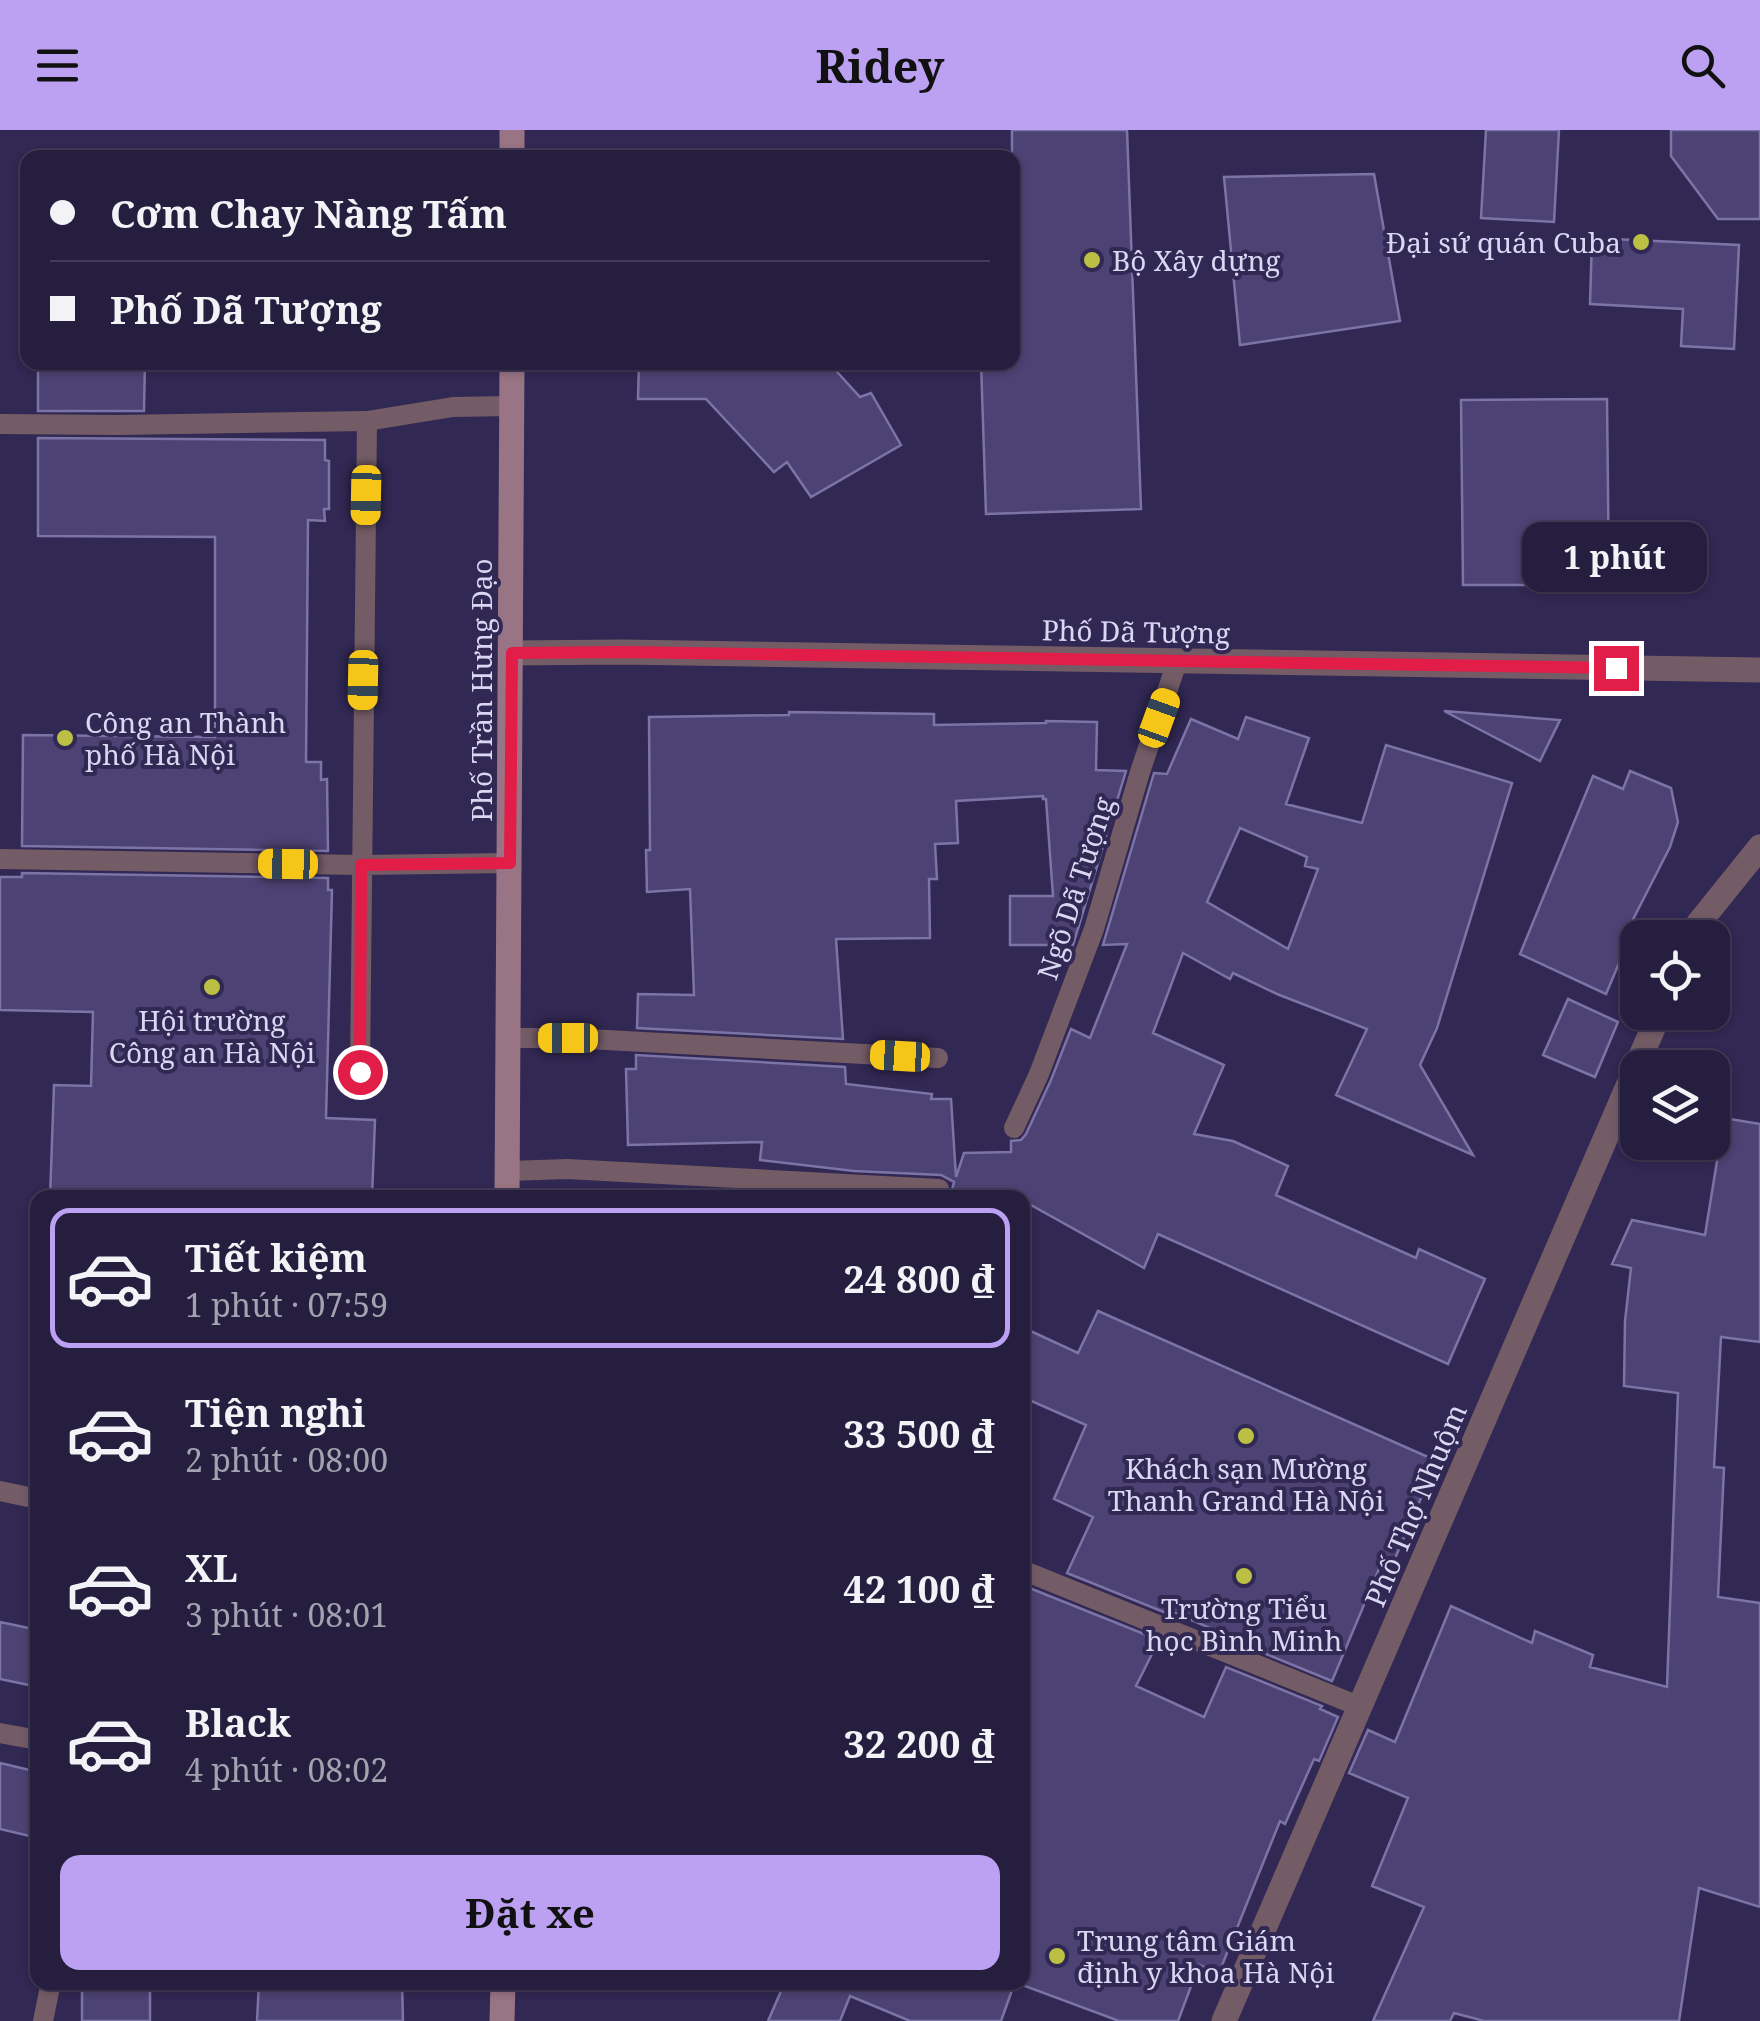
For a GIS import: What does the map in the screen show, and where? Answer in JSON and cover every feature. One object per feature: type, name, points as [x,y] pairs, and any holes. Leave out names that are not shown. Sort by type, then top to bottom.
[{"type":"main road","name":"Phố Trần Hưng Đạo","points":[[507,1190],[512,370]]},
{"type":"main road","points":[[502,1990],[502,2021]]},
{"type":"street","name":"Phố Dã Tượng","points":[[512,653],[1760,670]]},
{"type":"street","points":[[1701,920],[1760,847]]},
{"type":"street","name":"Phố Thợ Nhuộm","points":[[1224,2021],[1652,1030]]},
{"type":"lane","points":[[0,424],[366,420],[453,406],[512,406]]},
{"type":"lane","points":[[360,1072],[366,420]]},
{"type":"lane","name":"Ngõ Dã Tượng","points":[[1014,1128],[1040,1074],[1094,930],[1177,662]]},
{"type":"lane","points":[[0,860],[510,863]]},
{"type":"lane","points":[[508,1038],[938,1058]]},
{"type":"lane","points":[[507,1171],[568,1170],[938,1189]]},
{"type":"lane","points":[[0,1491],[30,1498]]},
{"type":"lane","points":[[1030,1573],[1361,1707]]},
{"type":"lane","points":[[0,1734],[30,1739]]},
{"type":"lane","points":[[43,2021],[49,1990]]},
{"type":"building","points":[[1012,130],[1127,130],[1141,509],[986,514],[981,370],[1020,370],[1020,150],[1012,150]]},
{"type":"building","points":[[1486,130],[1559,130],[1554,222],[1481,218]]},
{"type":"building","points":[[1671,130],[1760,130],[1760,219],[1718,219],[1671,156]]},
{"type":"building","points":[[1374,174],[1400,321],[1240,345],[1224,177]]},
{"type":"building","points":[[1592,238],[1739,245],[1734,349],[1681,346],[1683,309],[1590,304]]},
{"type":"building","points":[[38,370],[145,370],[144,411],[38,411]]},
{"type":"building","points":[[639,370],[835,370],[860,397],[871,393],[901,445],[811,497],[787,462],[774,472],[706,399],[638,399]]},
{"type":"building","points":[[1607,399],[1609,585],[1463,585],[1461,400]]},
{"type":"building","points":[[38,438],[325,440],[329,509],[324,509],[325,521],[308,520],[306,762],[321,762],[321,780],[327,779],[328,851],[22,846],[23,735],[215,737],[215,537],[38,536]]},
{"type":"building","points":[[1444,711],[1560,720],[1540,761]]},
{"type":"building","points":[[789,712],[934,714],[934,725],[1097,722],[1096,770],[1126,771],[1073,945],[1010,945],[1010,896],[1053,896],[1046,799],[1043,796],[956,801],[958,843],[935,844],[937,879],[929,879],[930,938],[836,939],[843,1039],[637,1028],[638,994],[694,995],[690,889],[647,892],[649,717]]},
{"type":"building","points":[[1246,717],[1309,738],[1286,804],[1362,823],[1386,745],[1512,783],[1437,1028],[1420,1065],[1473,1155],[1336,1095],[1367,1029],[1233,973],[1230,979],[1183,953],[1153,1033],[1224,1065],[1194,1134],[1233,1141],[1288,1166],[1276,1195],[1416,1258],[1419,1249],[1485,1279],[1448,1364],[1158,1234],[1144,1268],[1030,1204],[1030,1190],[952,1190],[954,1182],[941,1175],[854,1171],[760,1160],[762,1142],[628,1145],[626,1069],[636,1069],[636,1055],[845,1067],[846,1084],[951,1099],[956,1177],[964,1153],[1011,1152],[1011,1141],[1021,1140],[1026,1134],[1071,1029],[1090,1038],[1127,944],[1103,945],[1154,773],[1167,774],[1191,719],[1238,739]],"holes":[[[1240,828],[1307,857],[1305,866],[1318,869],[1288,949],[1207,902]]]},
{"type":"building","points":[[1630,771],[1671,788],[1678,822],[1670,847],[1633,920],[1620,920],[1620,961],[1606,994],[1520,954],[1593,776],[1623,789]]},
{"type":"building","points":[[22,873],[328,878],[328,890],[332,890],[326,1118],[375,1120],[372,1190],[50,1190],[54,1085],[91,1086],[93,1012],[0,1010],[0,877],[22,877]]},
{"type":"building","points":[[1568,999],[1618,1022],[1595,1077],[1543,1055]]},
{"type":"building","points":[[1730,1119],[1760,1124],[1760,1342],[1721,1337],[1714,1467],[1724,1468],[1718,1597],[1760,1603],[1760,1907],[1699,1888],[1679,2021],[1484,2021],[1454,2013],[1450,2021],[1373,2021],[1424,1907],[1372,1886],[1408,1798],[1349,1773],[1368,1730],[1395,1742],[1451,1606],[1532,1643],[1535,1631],[1593,1655],[1590,1667],[1667,1687],[1678,1393],[1624,1386],[1631,1268],[1612,1264],[1632,1220],[1705,1235],[1717,1160],[1730,1160]]},
{"type":"building","points":[[1098,1311],[1437,1461],[1394,1561],[1384,1557],[1332,1681],[1173,1612],[1171,1615],[1067,1573],[1093,1517],[1054,1499],[1086,1425],[1030,1400],[1030,1331],[1078,1353]]},
{"type":"building","points":[[1030,1588],[1159,1640],[1136,1686],[1204,1717],[1226,1667],[1322,1706],[1320,1709],[1338,1717],[1285,1824],[1280,1821],[1219,1973],[1199,1965],[1178,2021],[1119,2021],[1030,1988]]},
{"type":"building","points":[[0,1622],[30,1628],[30,1685],[0,1679]]},
{"type":"building","points":[[0,1763],[30,1770],[30,1836],[0,1829]]},
{"type":"building","points":[[82,1990],[150,1990],[150,2021],[82,2021]]},
{"type":"building","points":[[259,1990],[402,1990],[403,2021],[257,2021]]},
{"type":"building","points":[[782,1990],[1012,1990],[1001,2021],[910,2021],[850,1996],[840,2021],[768,2021]]},
{"type":"place","name":"Đại sứ quán Cuba","points":[[1641,242]]},
{"type":"place","name":"Bộ Xây dựng","points":[[1092,260]]},
{"type":"place","name":"Công an Thành phố Hà Nội","points":[[65,738]]},
{"type":"place","name":"Hội trường Công an Hà Nội","points":[[212,987]]},
{"type":"place","name":"Khách sạn Mường Thanh Grand Hà Nội","points":[[1246,1436]]},
{"type":"place","name":"Trường Tiểu học Bình Minh","points":[[1244,1576]]},
{"type":"place","name":"Trung tâm Giám định y khoa Hà Nội","points":[[1057,1956]]},
{"type":"route","points":[[360,1072],[361,865],[510,863],[512,653],[1616,668]]}]
